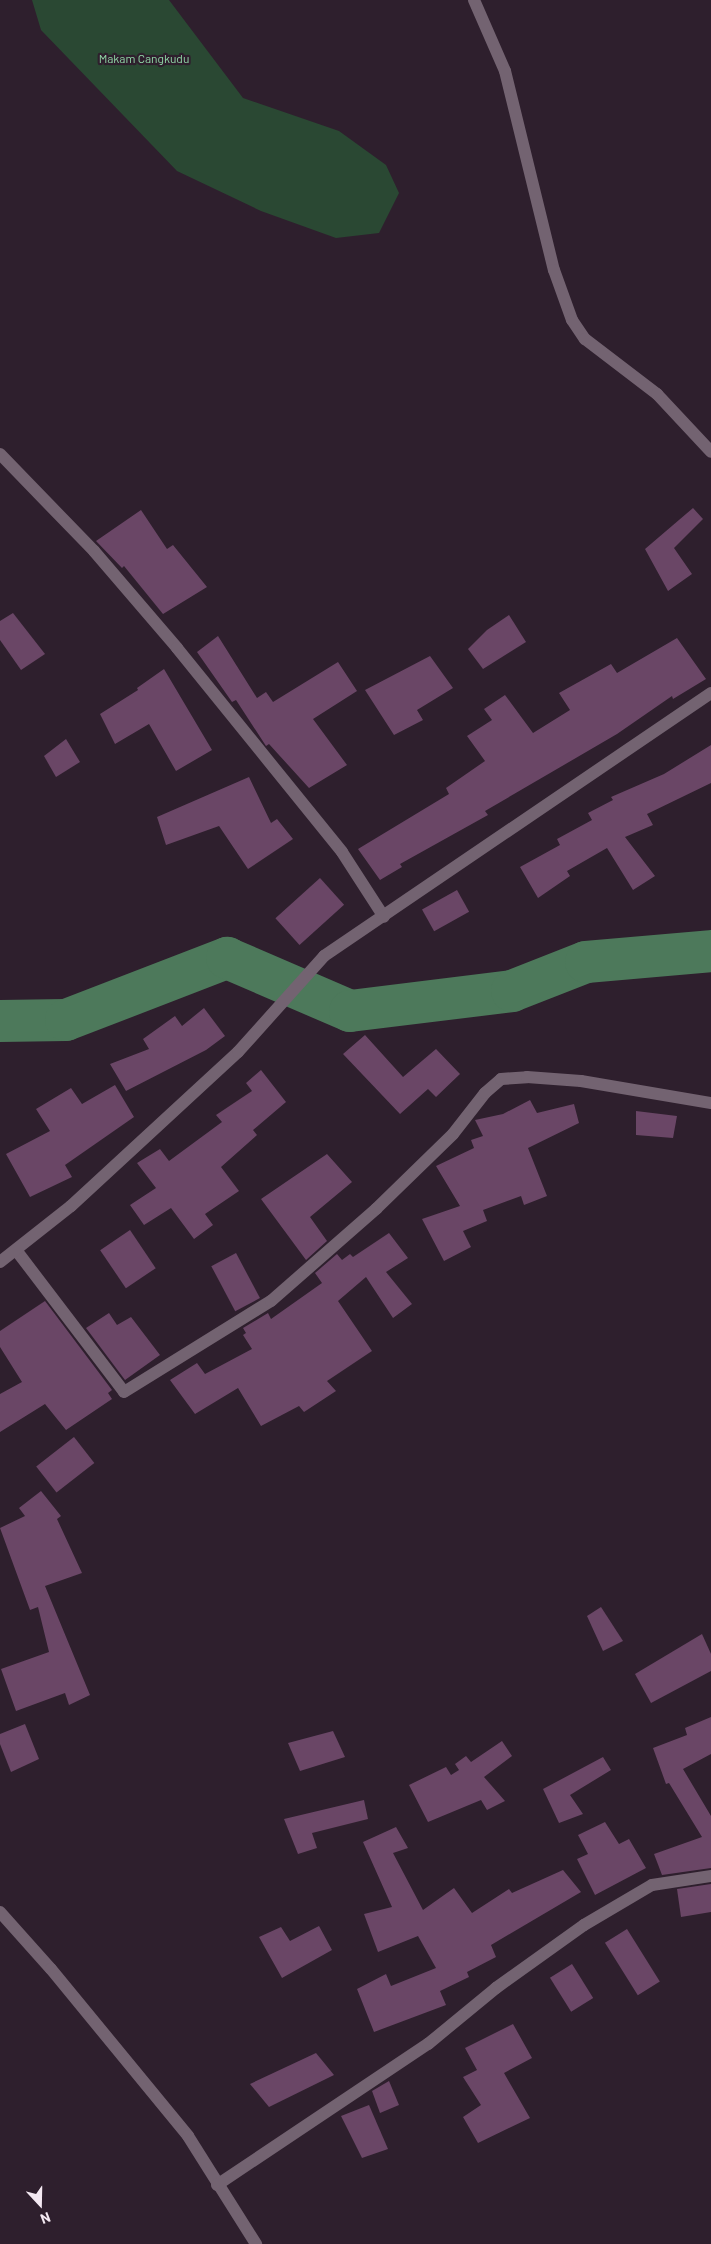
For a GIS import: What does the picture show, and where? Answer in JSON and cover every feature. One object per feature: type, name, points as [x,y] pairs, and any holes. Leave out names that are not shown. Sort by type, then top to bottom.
[{"type":"street","points":[[474,0],[505,71],[554,270],[572,320],[585,339],[657,394],[711,452]]},
{"type":"street","points":[[0,454],[94,551],[177,648],[342,852],[384,917]]},
{"type":"street","points":[[0,1262],[71,1206],[238,1052],[324,956],[711,693]]},
{"type":"street","points":[[16,1250],[124,1392],[271,1300],[376,1210],[453,1134],[485,1093],[501,1079],[528,1077],[581,1081],[711,1103]]},
{"type":"street","points":[[217,2185],[428,2044],[496,1988],[584,1925],[652,1885],[711,1876]]},
{"type":"street","points":[[0,1912],[51,1969],[188,2136],[217,2185],[256,2244]]},
{"type":"green space","name":"Makam Cangkudu","points":[[32,0],[169,0],[243,98],[339,131],[386,165],[399,193],[379,233],[336,238],[261,211],[177,171],[41,30]]},
{"type":"building","points":[[693,508],[703,519],[674,548],[692,574],[668,591],[645,549]]},
{"type":"building","points":[[141,510],[167,549],[173,545],[207,587],[163,614],[124,566],[122,568],[96,541]]},
{"type":"building","points":[[13,613],[45,654],[21,670],[0,640],[0,621]]},
{"type":"building","points":[[509,615],[526,642],[483,669],[468,649],[487,630]]},
{"type":"building","points":[[218,636],[257,698],[266,692],[273,702],[338,662],[357,691],[313,719],[347,765],[309,788],[269,744],[266,746],[236,700],[232,702],[197,652]]},
{"type":"building","points":[[677,638],[706,679],[673,699],[672,696],[617,734],[485,811],[488,815],[400,864],[402,867],[380,880],[358,849],[449,794],[446,788],[485,761],[467,736],[492,720],[484,709],[505,695],[533,733],[570,710],[559,693],[611,664],[617,673]]},
{"type":"building","points":[[430,656],[453,688],[417,710],[423,720],[394,735],[365,690]]},
{"type":"building","points":[[164,669],[212,750],[176,771],[149,724],[115,744],[100,714],[138,690],[137,688]]},
{"type":"building","points":[[66,739],[80,762],[56,777],[44,756]]},
{"type":"building","points":[[711,745],[711,783],[647,814],[653,825],[625,837],[655,876],[633,890],[607,848],[567,871],[570,876],[538,898],[520,867],[560,845],[557,839],[592,820],[588,813],[613,800],[611,797],[664,774]]},
{"type":"building","points":[[249,777],[271,823],[277,819],[293,839],[248,869],[219,826],[166,845],[157,817]]},
{"type":"building","points":[[320,878],[344,905],[300,945],[275,918]]},
{"type":"building","points":[[457,890],[469,912],[434,931],[422,909]]},
{"type":"building","points":[[204,1008],[225,1036],[206,1050],[126,1091],[110,1064],[149,1049],[143,1039],[175,1016],[182,1026]]},
{"type":"building","points":[[365,1035],[403,1077],[436,1049],[460,1074],[436,1097],[428,1089],[400,1114],[343,1054]]},
{"type":"building","points":[[261,1070],[286,1102],[253,1130],[257,1135],[221,1167],[239,1191],[205,1214],[213,1225],[194,1239],[171,1208],[144,1225],[130,1205],[156,1188],[137,1163],[160,1149],[169,1161],[222,1122],[216,1115],[252,1091],[246,1083]]},
{"type":"building","points":[[115,1085],[134,1117],[65,1165],[72,1177],[30,1197],[6,1154],[50,1131],[36,1109],[71,1088],[82,1104]]},
{"type":"building","points":[[530,1100],[537,1113],[574,1104],[579,1123],[528,1148],[547,1196],[524,1205],[521,1196],[483,1210],[487,1221],[463,1231],[471,1247],[444,1261],[422,1219],[460,1206],[436,1166],[474,1148],[471,1140],[483,1136],[475,1120],[503,1114]]},
{"type":"building","points":[[636,1111],[677,1116],[673,1138],[636,1135]]},
{"type":"building","points":[[327,1154],[352,1182],[310,1217],[327,1241],[306,1260],[261,1199]]},
{"type":"building","points":[[130,1230],[156,1268],[126,1288],[100,1250]]},
{"type":"building","points":[[389,1233],[408,1258],[386,1272],[412,1304],[393,1318],[366,1277],[338,1301],[372,1351],[327,1381],[336,1391],[304,1412],[299,1406],[261,1426],[238,1388],[195,1414],[170,1380],[197,1363],[205,1374],[252,1349],[243,1335],[246,1333],[243,1328],[268,1313],[271,1319],[322,1283],[315,1273],[337,1254],[342,1260],[350,1254],[353,1257]]},
{"type":"building","points":[[236,1253],[260,1298],[235,1311],[211,1266]]},
{"type":"building","points":[[45,1301],[112,1390],[108,1393],[112,1399],[66,1430],[45,1404],[0,1432],[0,1394],[22,1382],[0,1347],[0,1331]]},
{"type":"building","points":[[109,1313],[117,1325],[131,1317],[160,1355],[125,1380],[86,1328]]},
{"type":"building","points":[[74,1437],[94,1463],[56,1493],[36,1467]]},
{"type":"building","points":[[41,1491],[61,1516],[57,1519],[82,1573],[45,1586],[90,1695],[69,1705],[65,1693],[16,1711],[1,1669],[49,1652],[38,1607],[30,1610],[0,1528],[25,1516],[19,1508]]},
{"type":"building","points":[[601,1607],[623,1641],[603,1651],[587,1616]]},
{"type":"building","points":[[702,1634],[711,1654],[711,1671],[651,1703],[635,1674]]},
{"type":"building","points":[[711,1717],[711,1754],[683,1769],[711,1816],[711,1868],[662,1875],[654,1854],[702,1837],[669,1783],[666,1784],[653,1748],[687,1735],[685,1728]]},
{"type":"building","points":[[25,1724],[39,1759],[11,1772],[0,1744],[0,1734]]},
{"type":"building","points":[[333,1731],[345,1757],[300,1771],[288,1743]]},
{"type":"building","points":[[502,1741],[512,1756],[484,1777],[505,1801],[487,1810],[481,1800],[428,1822],[409,1785],[446,1767],[451,1775],[459,1770],[455,1764],[466,1756],[471,1762]]},
{"type":"building","points":[[603,1757],[611,1770],[570,1795],[583,1814],[559,1823],[543,1789]]},
{"type":"building","points":[[364,1800],[368,1819],[312,1833],[317,1848],[298,1854],[284,1819]]},
{"type":"building","points":[[605,1822],[619,1844],[629,1839],[646,1868],[595,1895],[577,1859],[588,1854],[578,1835]]},
{"type":"building","points":[[396,1827],[408,1848],[393,1853],[423,1910],[454,1888],[472,1913],[509,1889],[512,1893],[563,1870],[581,1892],[491,1945],[496,1957],[467,1972],[469,1977],[440,1991],[446,2005],[374,2032],[357,1989],[386,1974],[391,1986],[436,1968],[418,1936],[378,1952],[364,1914],[392,1907],[363,1842]]},
{"type":"building","points":[[711,1884],[711,1912],[681,1917],[677,1889]]},
{"type":"building","points":[[319,1926],[332,1950],[282,1978],[259,1937],[281,1927],[290,1941]]},
{"type":"building","points":[[627,1929],[660,1982],[638,1995],[605,1943]]},
{"type":"building","points":[[572,1964],[593,1998],[571,2012],[550,1978]]},
{"type":"building","points":[[513,2024],[532,2058],[504,2073],[530,2118],[478,2143],[463,2117],[481,2105],[463,2077],[477,2070],[465,2048]]},
{"type":"building","points":[[316,2053],[334,2075],[269,2107],[250,2084]]},
{"type":"building","points":[[389,2081],[399,2105],[380,2113],[372,2091]]},
{"type":"building","points":[[369,2105],[388,2149],[362,2158],[341,2116]]},
{"type":"waterway","points":[[0,1021],[66,1020],[227,958],[350,1011],[512,991],[586,962],[711,951]]}]
